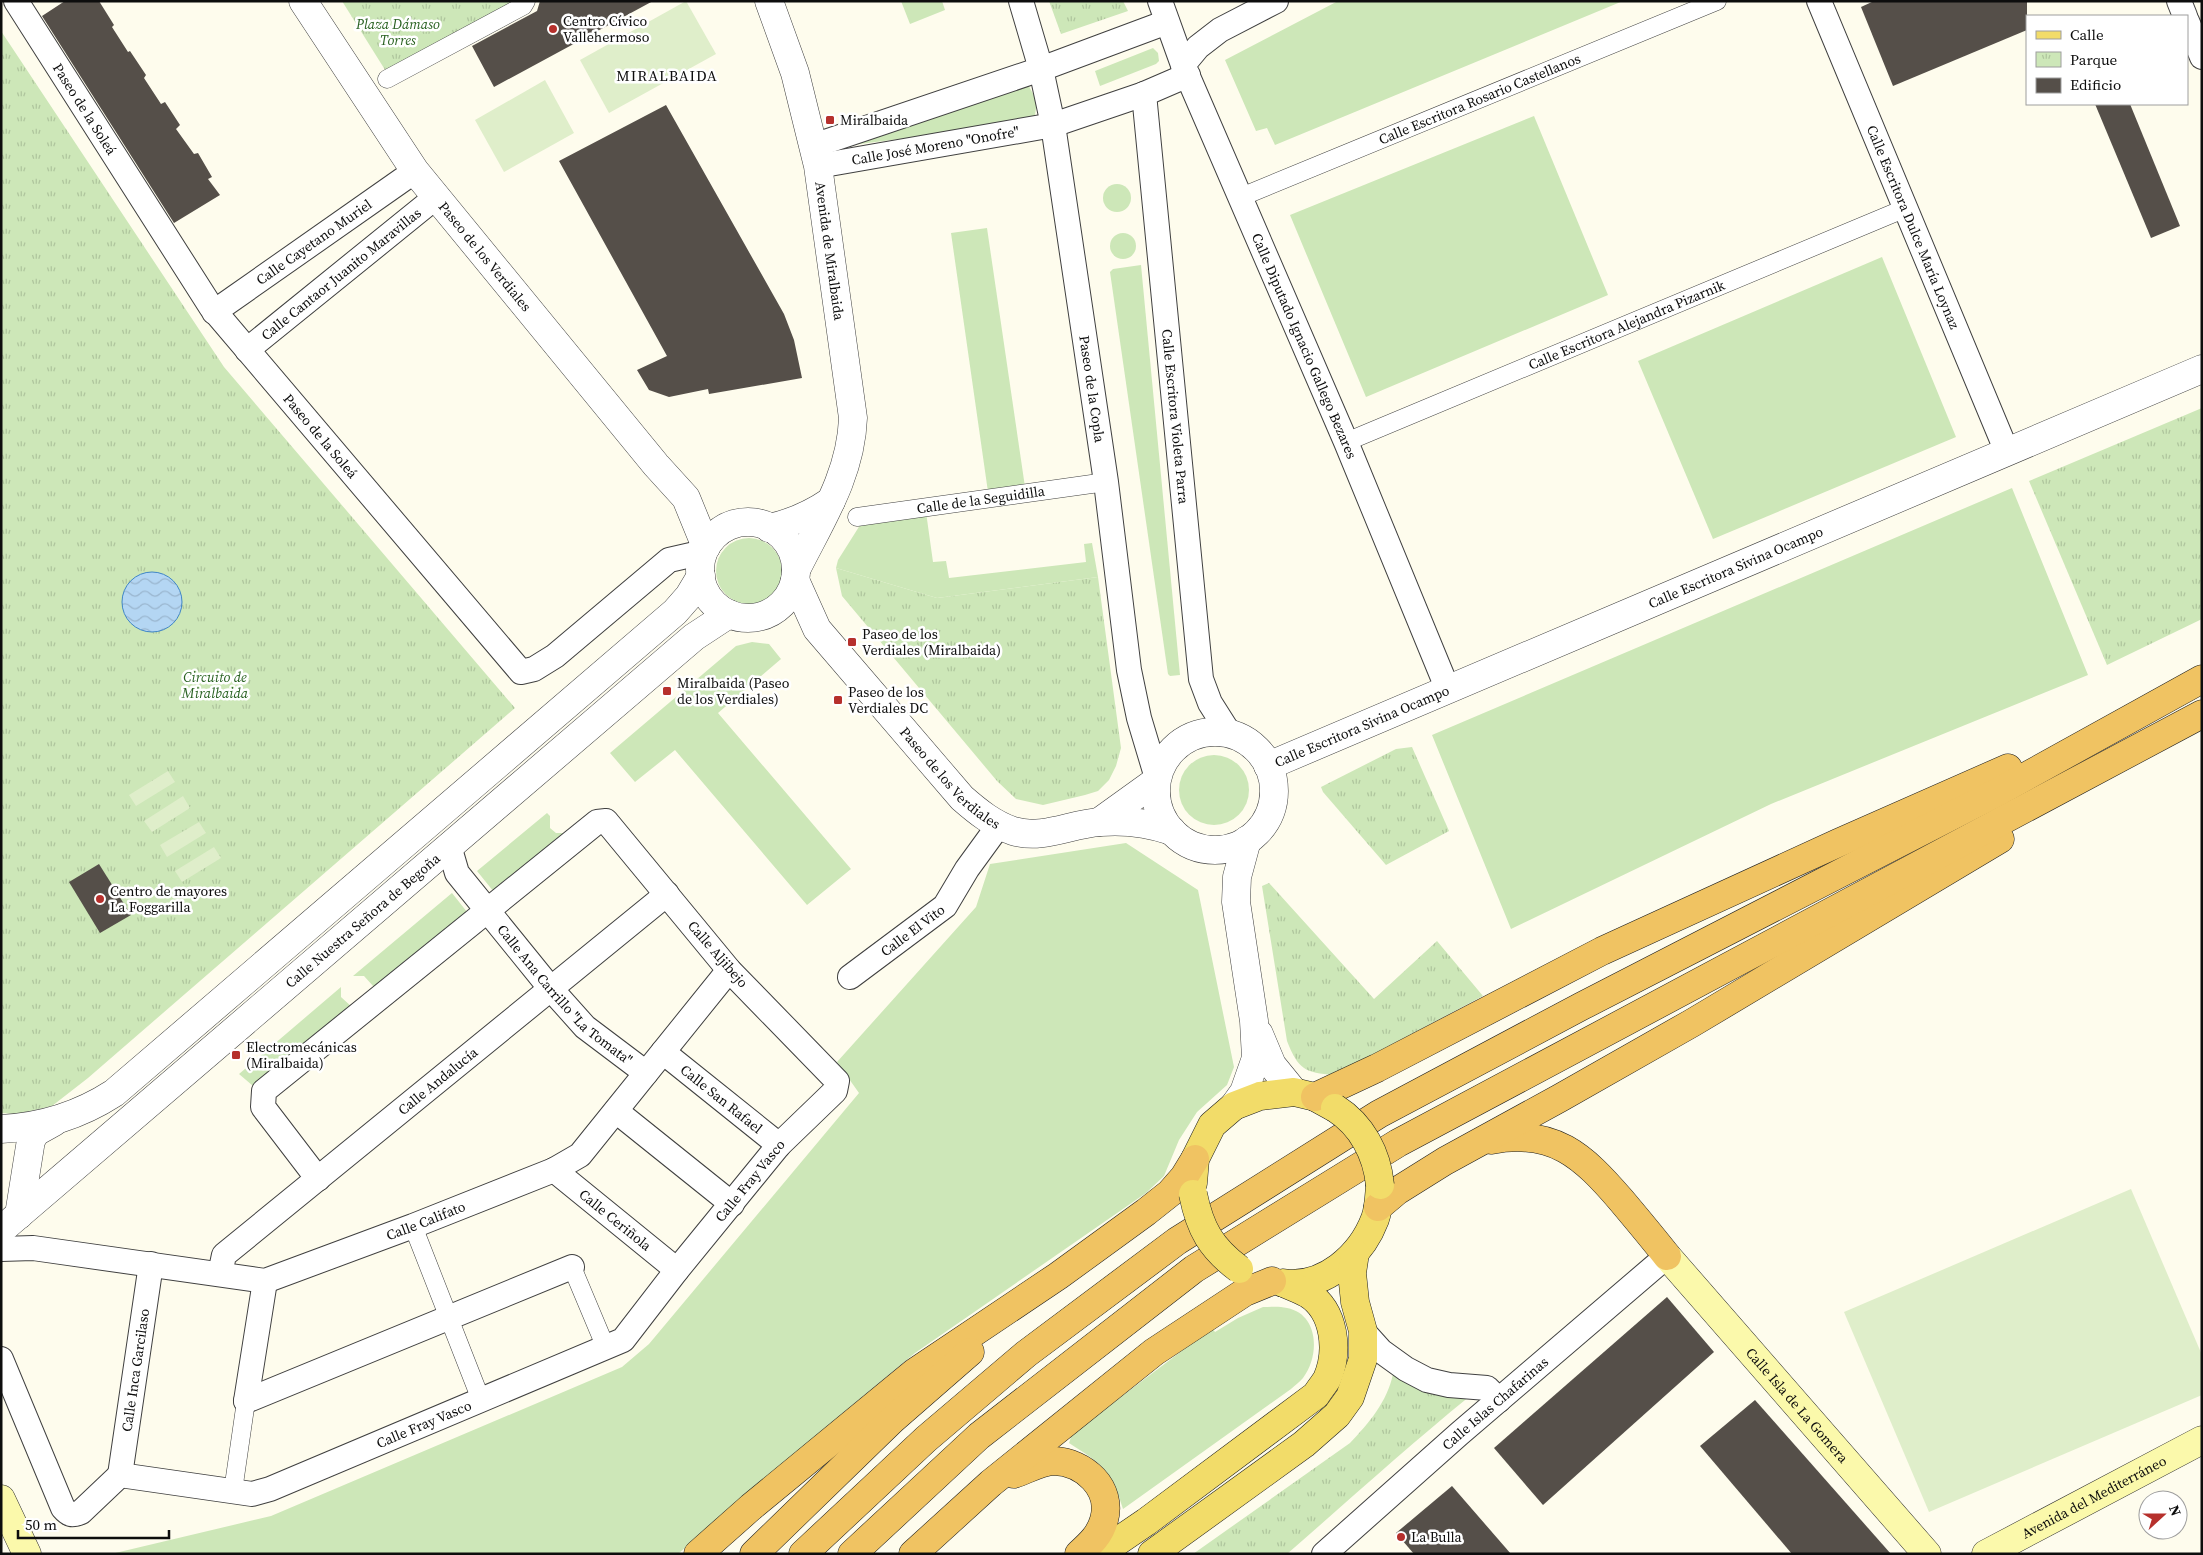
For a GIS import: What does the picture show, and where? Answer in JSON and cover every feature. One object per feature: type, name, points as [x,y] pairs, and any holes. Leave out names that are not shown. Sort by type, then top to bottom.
[{"type":"highway","points":[[803,1554],[926,1439],[1026,1354],[1185,1236],[1388,1110],[1591,1001],[1996,793],[2202,679]]},
{"type":"highway","points":[[1315,1099],[1373,1071],[1602,950],[1838,843],[2153,705]]},
{"type":"highway","points":[[852,1554],[979,1436],[1194,1269],[1398,1143],[2202,714]]},
{"type":"highway","points":[[1379,1196],[1397,1190],[1445,1160],[1480,1143],[1684,1028],[1970,858],[2167,732]]},
{"type":"highway","points":[[1480,1143],[1504,1138],[1530,1139],[1551,1143],[1576,1155],[1597,1173],[1667,1256]]},
{"type":"highway","points":[[698,1554],[758,1501],[915,1372],[1058,1276],[1170,1192],[1184,1177],[1195,1159]]},
{"type":"highway","points":[[754,1554],[892,1420],[1058,1276]]},
{"type":"highway","points":[[913,1554],[992,1483],[1154,1352],[1245,1292],[1279,1283]]},
{"type":"highway","points":[[992,1483],[1052,1461],[1070,1462],[1088,1473],[1100,1486],[1105,1508],[1099,1531],[1092,1542],[1079,1554]]},
{"type":"main road","points":[[1099,1554],[1146,1522],[1316,1395],[1327,1378],[1333,1354],[1334,1336],[1320,1305],[1308,1295],[1279,1283],[1255,1278],[1239,1269],[1213,1247],[1196,1212],[1193,1194],[1195,1159],[1212,1125],[1234,1106],[1260,1096],[1315,1099],[1347,1116],[1370,1145],[1379,1172],[1379,1196],[1374,1221],[1355,1253],[1345,1264],[1327,1274],[1304,1283],[1279,1283]]},
{"type":"main road","points":[[1152,1554],[1304,1444],[1337,1415],[1350,1397],[1363,1359],[1363,1331],[1352,1273],[1355,1253]]},
{"type":"main road","name":"Calle Isla de La Gomera","points":[[1667,1256],[1927,1554]]},
{"type":"main road","name":"Avenida del Mediterráneo","points":[[1986,1554],[2202,1440]]},
{"type":"main road","points":[[1,1498],[27,1554]]},
{"type":"street","name":"Paseo de la Soleá","points":[[16,1],[214,312],[521,672],[534,669],[555,656],[669,560],[703,559]]},
{"type":"street","name":"Paseo de los Verdiales","points":[[303,1],[414,171],[656,465],[686,498],[720,515],[758,525]]},
{"type":"street","points":[[388,79],[524,6],[526,1]]},
{"type":"street","name":"Avenida de Miralbaida","points":[[769,1],[795,73],[816,156],[853,418],[848,459],[831,501],[795,575]]},
{"type":"street","name":"Paseo de la Copla","points":[[1021,1],[1041,69],[1053,125],[1106,482],[1129,670],[1139,718],[1157,779]]},
{"type":"street","points":[[1185,70],[1198,47],[1220,30],[1276,1]]},
{"type":"street","name":"Calle Escritora Rosario Castellanos","points":[[1241,197],[1717,1]]},
{"type":"street","name":"Calle Escritora Dulce María Loynaz","points":[[1820,1],[2008,452]]},
{"type":"street","points":[[2179,1],[2185,15]]},
{"type":"street","name":"Calle José Moreno \"Onofre\"","points":[[816,156],[1041,69],[1163,11]]},
{"type":"street","name":"Calle Diputado Ignacio Gallego Bezares","points":[[1163,11],[1185,70],[1346,442],[1448,690]]},
{"type":"street","points":[[2188,23],[2202,56]]},
{"type":"street","name":"Calle José Moreno \"Onofre\"","points":[[816,156],[1053,125],[1144,94],[1185,70]]},
{"type":"street","name":"Calle Escritora Violeta Parra","points":[[1144,94],[1202,679],[1210,703],[1229,733]]},
{"type":"street","name":"Calle Cayetano Muriel","points":[[214,312],[414,171]]},
{"type":"street","name":"Calle Cantaor Juanito Maravillas","points":[[247,350],[436,197]]},
{"type":"street","name":"Calle Escritora Alejandra Pizarnik","points":[[1346,442],[1906,208]]},
{"type":"street","name":"Calle Escritora Sivina Ocampo","points":[[1268,766],[2202,369]]},
{"type":"street","name":"Calle de la Seguidilla","points":[[857,517],[1106,482]]},
{"type":"street","name":"Paseo de los Verdiales","points":[[686,498],[703,559]]},
{"type":"street","points":[[33,1248],[23,1234],[10,1223],[31,1140],[36,1132],[100,1102],[114,1093],[675,612],[689,596],[703,559],[716,535],[730,526],[787,524],[812,514],[831,501]]},
{"type":"street","points":[[703,559],[705,592],[715,605],[729,614],[744,618],[758,617],[773,612],[790,593],[795,575],[794,557],[789,545],[780,535],[758,525]]},
{"type":"street","name":"Paseo de los Verdiales","points":[[795,575],[816,629],[962,798],[982,815],[999,825],[1015,831],[1032,834],[1050,833],[1099,822],[1141,823],[1172,831]]},
{"type":"street","name":"Paseo de los Verdiales","points":[[773,612],[816,629]]},
{"type":"street","name":"Calle Nuestra Señora de Begoña","points":[[10,1223],[694,638],[729,614]]},
{"type":"street","points":[[1213,732],[1229,733],[1245,740],[1258,751],[1268,766],[1273,782],[1271,807],[1259,829],[1247,840],[1231,848],[1214,850],[1196,847],[1183,840],[1172,831],[1158,808],[1156,795],[1157,779],[1162,763],[1171,750],[1183,740],[1198,734],[1213,732]]},
{"type":"street","name":"Paseo de los Verdiales","points":[[1099,822],[1157,779]]},
{"type":"street","name":"Calle Aljibejo","points":[[487,911],[597,822],[606,821],[729,970],[837,1081]]},
{"type":"street","name":"Calle El Vito","points":[[850,977],[945,906],[967,869],[999,825]]},
{"type":"street","points":[[1234,1106],[1244,1092],[1256,1058],[1254,1020],[1236,902],[1239,869],[1247,840]]},
{"type":"street","points":[[1196,847],[1224,880],[1236,902]]},
{"type":"street","name":"Calle Ana Carrillo \"La Tomata\"","points":[[450,848],[457,873],[551,989],[586,1027],[646,1073]]},
{"type":"street","name":"Calle Andalucía","points":[[220,1274],[224,1255],[667,894]]},
{"type":"street","points":[[318,1179],[263,1107],[264,1092],[487,911]]},
{"type":"street","name":"Calle Califato","points":[[1,1249],[33,1248],[265,1281],[413,1226],[554,1170],[580,1155],[729,970]]},
{"type":"street","points":[[1254,1020],[1272,1065],[1315,1099]]},
{"type":"street","name":"Calle San Rafael","points":[[664,1052],[779,1145]]},
{"type":"street","name":"Calle Fray Vasco","points":[[120,1476],[252,1494],[270,1489],[623,1340],[677,1270],[779,1145],[835,1091],[837,1081]]},
{"type":"street","points":[[616,1111],[732,1204]]},
{"type":"street","points":[[1,1130],[30,1127],[61,1119]]},
{"type":"street","points":[[28,1151],[31,1162],[38,1170],[48,1174],[67,1173]]},
{"type":"street","name":"Calle Ceriñola","points":[[554,1170],[677,1270]]},
{"type":"street","points":[[413,1226],[481,1400]]},
{"type":"street","name":"Calle Islas Chafarinas","points":[[1324,1554],[1667,1256]]},
{"type":"street","name":"Calle Inca Garcilaso","points":[[120,1476],[151,1264]]},
{"type":"street","points":[[246,1401],[572,1267],[606,1348]]},
{"type":"street","points":[[233,1491],[265,1281]]},
{"type":"street","points":[[1363,1331],[1381,1352],[1406,1369],[1427,1380],[1449,1385],[1487,1388],[1499,1400]]},
{"type":"street","points":[[1,1359],[63,1508],[69,1514],[74,1515],[81,1512],[120,1476]]},
{"type":"green space","name":"Plaza Dámaso Torres","points":[[342,1],[518,1],[387,73]]},
{"type":"green space","points":[[686,1],[716,54],[609,113],[580,60]]},
{"type":"green space","points":[[901,1],[942,1],[945,10],[910,24]]},
{"type":"green space","points":[[1049,1],[1123,1],[1128,11],[1061,34]]},
{"type":"green space","points":[[1338,1],[1623,1],[1275,145],[1267,128],[1256,131],[1225,60]]},
{"type":"green space","name":"Circuito de Miralbaida","points":[[1,31],[224,367],[515,708],[88,1078],[52,1106],[17,1114],[1,1113]]},
{"type":"green space","points":[[1153,48],[1158,53],[1159,61],[1156,64],[1100,86],[1095,71]]},
{"type":"green space","points":[[545,80],[574,133],[504,172],[475,120]]},
{"type":"green space","points":[[1026,81],[1037,101],[1034,122],[844,146]]},
{"type":"green space","points":[[1534,116],[1608,295],[1366,397],[1290,215]]},
{"type":"green space","points":[[1117,184],[1127,188],[1131,198],[1127,208],[1117,212],[1107,208],[1103,198],[1107,188]]},
{"type":"green space","points":[[987,228],[1025,487],[988,492],[951,233]]},
{"type":"green space","points":[[1123,233],[1132,237],[1136,246],[1132,255],[1123,259],[1114,255],[1110,246],[1114,237]]},
{"type":"green space","points":[[1882,257],[1956,437],[1713,539],[1638,361]]},
{"type":"green space","points":[[1141,265],[1180,675],[1170,676],[1168,674],[1110,272],[1113,269]]},
{"type":"green space","points":[[2202,408],[2202,619],[2107,665],[2029,481]]},
{"type":"green space","points":[[2012,488],[2088,675],[1771,804],[1511,929],[1432,735]]},
{"type":"green space","points":[[926,512],[933,562],[946,561],[949,578],[1086,562],[1084,544],[1092,543],[1098,577],[937,598],[836,568],[838,560],[862,522]]},
{"type":"green space","points":[[749,538],[762,541],[772,548],[779,558],[782,571],[779,584],[772,594],[762,601],[749,604],[736,601],[726,594],[719,584],[716,571],[719,558],[726,548],[736,541]]},
{"type":"green space","points":[[836,568],[937,598],[1098,577],[1121,748],[1116,766],[1109,780],[1098,791],[1043,805],[1016,799],[997,781],[842,596]]},
{"type":"green space","points":[[752,642],[769,644],[781,659],[718,713],[851,869],[807,905],[675,750],[635,782],[610,753],[736,646]]},
{"type":"green space","points":[[1412,747],[1449,831],[1386,865],[1323,792],[1321,787],[1396,749]]},
{"type":"green space","points":[[1214,755],[1227,758],[1239,765],[1246,777],[1249,790],[1246,803],[1239,815],[1227,822],[1214,825],[1201,822],[1189,815],[1182,803],[1179,790],[1182,777],[1189,765],[1201,758]]},
{"type":"green space","points":[[168,771],[175,782],[136,806],[129,795]]},
{"type":"green space","points":[[183,796],[190,808],[152,832],[144,821]]},
{"type":"green space","points":[[547,813],[550,816],[550,828],[556,833],[563,833],[568,839],[498,897],[477,871]]},
{"type":"green space","points":[[199,822],[206,833],[167,857],[160,845]]},
{"type":"green space","points":[[1126,843],[1198,890],[1234,1067],[1227,1085],[1197,1112],[1179,1140],[1164,1176],[1146,1193],[915,1353],[751,1489],[678,1554],[111,1554],[271,1516],[622,1367],[649,1344],[859,1093],[837,1062],[976,907],[990,864]]},
{"type":"green space","points":[[214,847],[221,858],[182,882],[175,871]]},
{"type":"green space","points":[[1269,883],[1374,999],[1437,941],[1483,996],[1334,1075],[1309,1071],[1299,1064],[1287,1041],[1262,886]]},
{"type":"green space","points":[[452,893],[471,917],[374,987],[364,976],[353,976]]},
{"type":"green space","points":[[341,987],[341,997],[353,1008],[259,1091],[239,1074]]},
{"type":"green space","points":[[2131,1189],[2202,1355],[2202,1395],[1929,1512],[1844,1312]]},
{"type":"green space","points":[[1263,1307],[1284,1307],[1298,1312],[1311,1327],[1314,1348],[1309,1369],[1303,1378],[1291,1389],[1123,1509],[1110,1476],[1098,1463],[1069,1443],[1072,1434],[1212,1328],[1215,1332],[1238,1318]]},
{"type":"green space","points":[[1393,1374],[1430,1392],[1460,1397],[1470,1396],[1400,1454],[1287,1554],[1193,1554],[1350,1443],[1382,1403]]},
{"type":"water","points":[[146,572],[158,572],[169,577],[177,585],[182,596],[180,614],[169,627],[158,632],[146,632],[135,627],[127,619],[122,608],[122,596],[127,585],[135,577]]},
{"type":"building","points":[[65,1],[99,1],[114,25],[112,27],[146,75],[144,78],[161,104],[165,102],[180,125],[176,129],[194,154],[198,153],[212,177],[208,179],[220,195],[174,223],[42,16]]},
{"type":"building","name":"Centro Cívico Vallehermoso","points":[[540,1],[653,1],[494,87],[472,46],[537,11]]},
{"type":"building","points":[[1874,1],[2027,1],[2026,30],[1893,86],[1861,7]]},
{"type":"building","points":[[666,105],[784,314],[794,340],[802,378],[709,394],[708,389],[669,397],[649,390],[637,370],[667,356],[559,161]]},
{"type":"building","points":[[2095,105],[2130,105],[2180,226],[2151,238]]},
{"type":"building","name":"Centro de mayores La Foggarilla","points":[[99,864],[131,915],[100,933],[69,882]]},
{"type":"building","points":[[1667,1297],[1714,1352],[1543,1505],[1494,1448]]},
{"type":"building","points":[[1755,1400],[1891,1554],[1792,1554],[1700,1446]]},
{"type":"building","points":[[1452,1486],[1511,1554],[1414,1554],[1396,1533]]},
{"type":"place","name":"Centro Cívico Vallehermoso","points":[[553,29]]},
{"type":"place","name":"Miralbaida","points":[[830,120]]},
{"type":"place","name":"Paseo de los Verdiales (Miralbaida)","points":[[852,642]]},
{"type":"place","name":"Miralbaida (Paseo de los Verdiales)","points":[[667,691]]},
{"type":"place","name":"Paseo de los Verdiales DC","points":[[838,700]]},
{"type":"place","name":"Centro de mayores La Foggarilla","points":[[100,899]]},
{"type":"place","name":"Electromecánicas (Miralbaida)","points":[[236,1055]]},
{"type":"place","name":"La Bulla","points":[[1401,1537]]},
{"type":"district","name":"MIRALBAIDA","points":[[667,76]]}]
